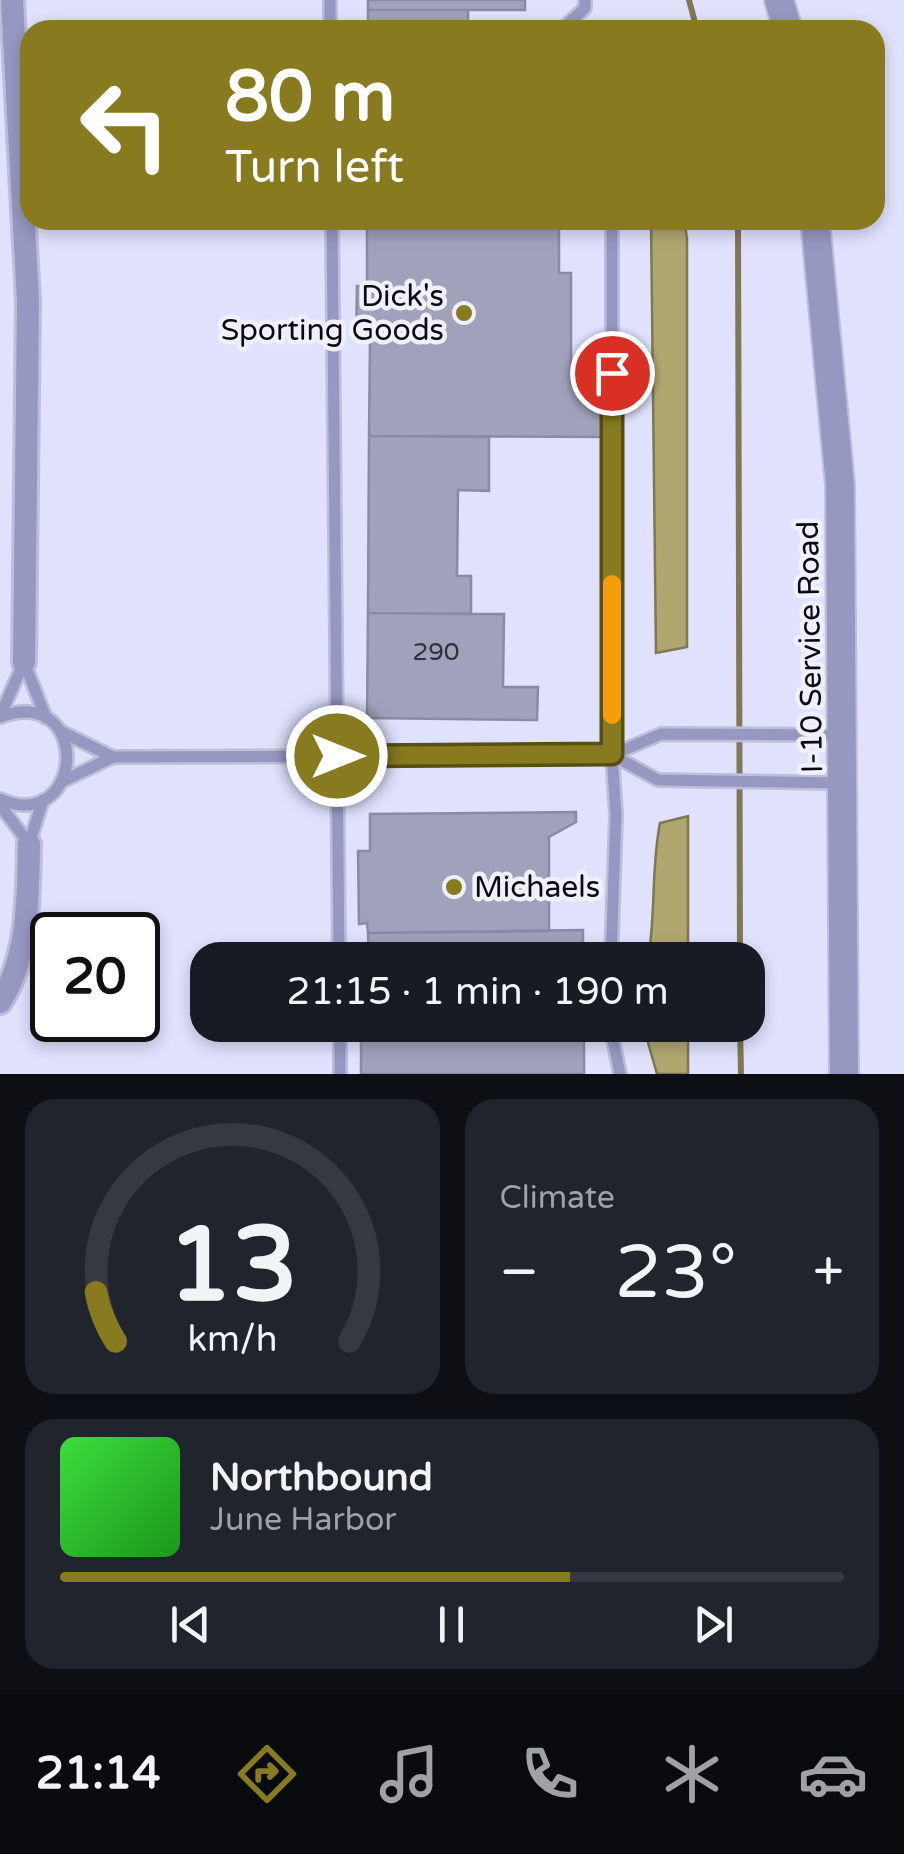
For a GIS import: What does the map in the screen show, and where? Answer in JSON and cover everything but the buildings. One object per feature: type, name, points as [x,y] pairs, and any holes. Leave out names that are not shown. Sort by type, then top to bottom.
[{"type":"street","points":[[12,0],[20,150]]},
{"type":"street","points":[[24,230],[28,301],[24,662]]},
{"type":"street","name":"I-10 Service Road","points":[[815,230],[840,484],[844,1074]]},
{"type":"street","points":[[0,1002],[14,980],[28,903],[29,844]]},
{"type":"lane","points":[[572,20],[585,8],[585,0]]},
{"type":"lane","points":[[332,230],[339,942]]},
{"type":"lane","points":[[612,230],[612,754],[616,814],[612,942]]},
{"type":"lane","points":[[0,716],[24,662]]},
{"type":"lane","points":[[24,662],[46,718],[60,731],[113,758]]},
{"type":"lane","points":[[0,716],[26,712],[46,718]]},
{"type":"lane","points":[[60,731],[69,756],[63,781]]},
{"type":"lane","points":[[29,844],[43,800],[63,781],[113,758],[612,754],[660,734],[844,735]]},
{"type":"lane","points":[[612,754],[658,780],[844,783]]},
{"type":"lane","points":[[0,802],[18,805],[43,800]]},
{"type":"lane","points":[[0,802],[29,844]]},
{"type":"lane","points":[[340,1042],[340,1074]]},
{"type":"lane","points":[[613,1042],[620,1074]]},
{"type":"shaded area","points":[[651,230],[686,230],[687,647],[656,653]]},
{"type":"shaded area","points":[[688,816],[688,942],[650,942],[660,823]]},
{"type":"shaded area","points":[[648,1042],[688,1042],[688,1074],[657,1074]]},
{"type":"waterway","points":[[689,0],[694,20]]},
{"type":"waterway","points":[[738,230],[740,942]]},
{"type":"waterway","points":[[740,1042],[741,1074]]},
{"type":"slow traffic","points":[[612,584],[612,715]]},
{"type":"place","name":"Dick's Sporting Goods","points":[[464,313]]},
{"type":"place","name":"Michaels","points":[[454,887]]},
{"type":"route","points":[[337,756],[612,754],[612,373]]}]
